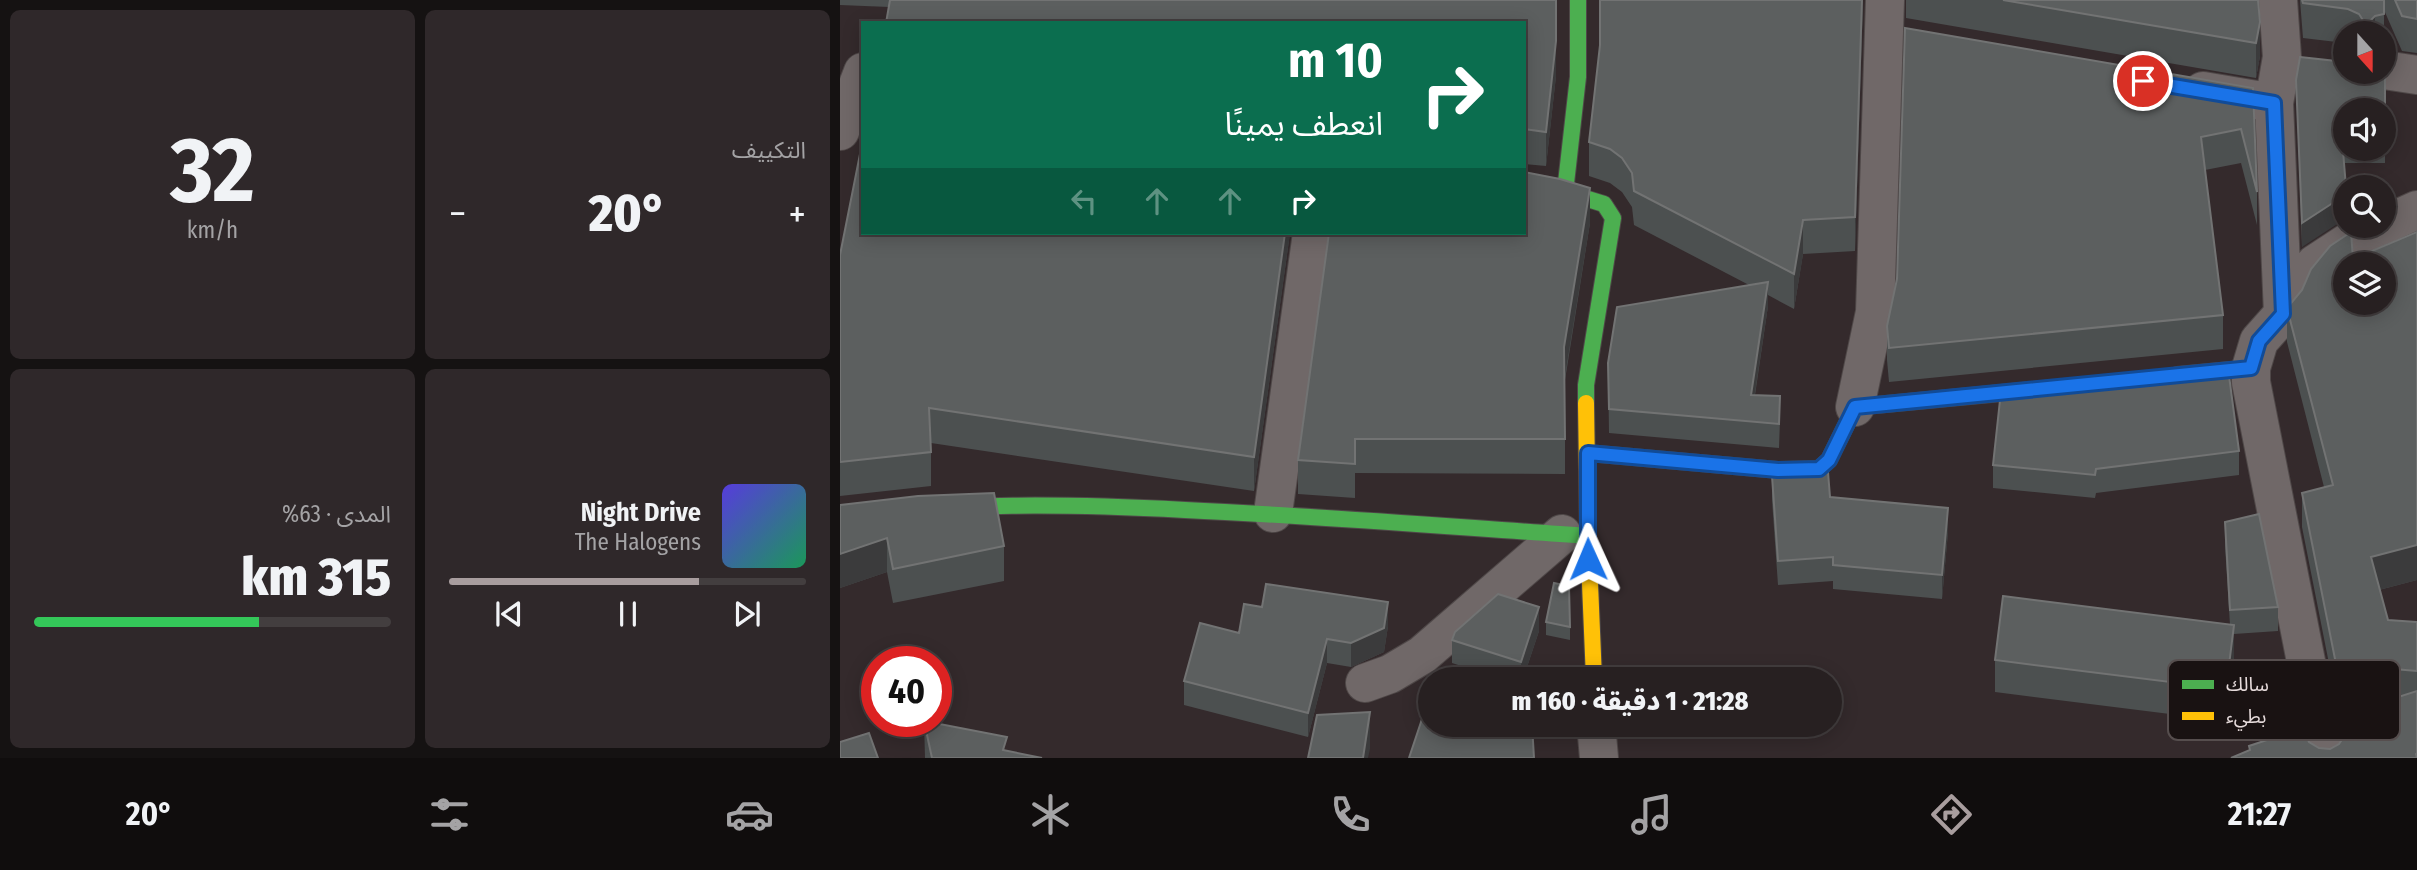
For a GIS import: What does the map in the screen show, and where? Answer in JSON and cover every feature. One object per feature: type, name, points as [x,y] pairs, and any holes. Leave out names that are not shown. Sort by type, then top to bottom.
[{"type":"street","points":[[1578,0],[1578,78],[1552,189],[1604,204],[1614,218],[1586,384],[1588,453],[1574,535],[1592,667]]},
{"type":"street","points":[[2278,0],[2282,57],[2274,103],[2283,314]]},
{"type":"street","points":[[1588,453],[1778,470],[1819,469],[1829,460],[1855,407],[1875,312],[1884,18]]},
{"type":"street","points":[[1884,18],[1923,43]]},
{"type":"street","points":[[2282,57],[2320,62]]},
{"type":"street","points":[[2396,72],[2417,75]]},
{"type":"street","points":[[840,131],[861,77]]},
{"type":"street","points":[[2166,85],[2274,103]]},
{"type":"street","points":[[2396,219],[2417,210]]},
{"type":"street","points":[[1273,513],[1312,235]]},
{"type":"street","points":[[2306,660],[2251,382],[2251,368],[2259,341],[2283,314],[2292,292],[2315,264],[2354,238]]},
{"type":"street","points":[[2156,378],[2251,368]]},
{"type":"street","points":[[1855,407],[2074,386]]},
{"type":"street","points":[[840,518],[952,506],[1017,505],[1273,513],[1574,535]]},
{"type":"street","points":[[1365,683],[1390,674],[1422,655],[1574,535]]},
{"type":"street","points":[[1597,737],[1598,758]]},
{"type":"street","points":[[2321,740],[2325,758]]},
{"type":"building","points":[[890,0],[1556,0],[1556,41],[1546,132],[1526,129],[1526,21],[886,21]]},
{"type":"building","points":[[1600,0],[1862,0],[1855,217],[1803,220],[1794,274],[1634,191],[1632,173],[1622,158],[1610,149],[1589,142],[1600,45]]},
{"type":"building","points":[[2003,0],[2258,0],[2260,22],[2256,43]]},
{"type":"building","points":[[2302,0],[2384,0],[2384,14],[2375,16],[2370,21],[2363,21],[2359,14],[2348,9],[2303,3]]},
{"type":"building","points":[[2395,0],[2417,0],[2417,19],[2402,16]]},
{"type":"building","points":[[1905,28],[2253,88],[2257,192],[2241,129],[2201,137],[2223,315],[1889,348],[1887,326],[1897,279]]},
{"type":"building","points":[[2300,57],[2333,61],[2333,84],[2385,84],[2385,98],[2333,98],[2333,161],[2344,161],[2345,175],[2333,175],[2333,203],[2302,223],[2296,80]]},
{"type":"building","points":[[861,149],[861,235],[1285,235],[1254,457],[929,408],[931,452],[840,462],[840,255]]},
{"type":"building","points":[[1526,172],[1590,188],[1564,347],[1565,439],[1355,439],[1355,464],[1298,460],[1329,235],[1526,235]]},
{"type":"building","points":[[2417,232],[2417,545],[2371,557],[2388,620],[2417,622],[2417,671],[2400,670],[2400,660],[2335,660],[2302,493],[2333,485],[2287,308],[2302,290],[2311,269],[2330,246],[2342,238],[2351,238],[2352,252],[2333,252],[2333,315],[2396,315],[2396,252],[2370,252]]},
{"type":"building","points":[[1768,282],[1751,395],[1780,396],[1779,424],[1609,409],[1608,363],[1617,307]]},
{"type":"building","points":[[2228,368],[2239,451],[2096,469],[2095,475],[1993,465],[2001,391]]},
{"type":"building","points":[[1828,472],[1830,497],[1948,508],[1942,575],[1833,565],[1833,557],[1778,561],[1772,476]]},
{"type":"building","points":[[994,493],[1004,546],[893,569],[887,538],[840,554],[840,505],[918,496]]},
{"type":"building","points":[[2259,514],[2278,607],[2230,610],[2225,522]]},
{"type":"building","points":[[1554,583],[1569,586],[1570,627],[1546,622]]},
{"type":"building","points":[[1266,584],[1388,602],[1384,628],[1351,643],[1327,639],[1308,713],[1184,681],[1200,623],[1239,633],[1244,604],[1262,607]]},
{"type":"building","points":[[1498,594],[1539,607],[1521,662],[1452,640],[1455,632]]},
{"type":"building","points":[[2003,596],[2234,625],[2230,660],[2168,660],[2168,682],[1995,660]]},
{"type":"building","points":[[2417,691],[2417,758],[2231,758],[2250,750],[2249,746],[2267,740],[2308,740],[2319,748],[2330,749],[2342,740],[2400,740],[2400,696]]},
{"type":"building","points":[[1370,712],[1363,758],[1308,758],[1317,715]]},
{"type":"building","points":[[952,726],[1007,737],[1003,750],[1042,758],[932,758],[927,737],[952,737]]},
{"type":"building","points":[[1418,731],[1418,737],[1533,737],[1534,758],[1409,758]]},
{"type":"building","points":[[861,735],[870,737],[878,758],[840,758],[840,742]]},
{"type":"traffic: fast","points":[[1578,0],[1578,77],[1565,192],[1604,204],[1613,218],[1586,385],[1586,403]]},
{"type":"traffic: fast","points":[[2177,375],[2251,368]]},
{"type":"traffic: fast","points":[[1588,453],[1778,470],[1819,469],[1829,460],[1855,407],[2054,388]]},
{"type":"traffic: fast","points":[[840,518],[926,509],[1098,506],[1286,515],[1588,536]]},
{"type":"traffic: slow","points":[[1586,403],[1593,667]]},
{"type":"route","points":[[1588,559],[1588,453],[1778,470],[1819,469],[1829,460],[1855,407],[2251,368],[2259,341],[2283,314],[2274,103],[2143,81]]}]
